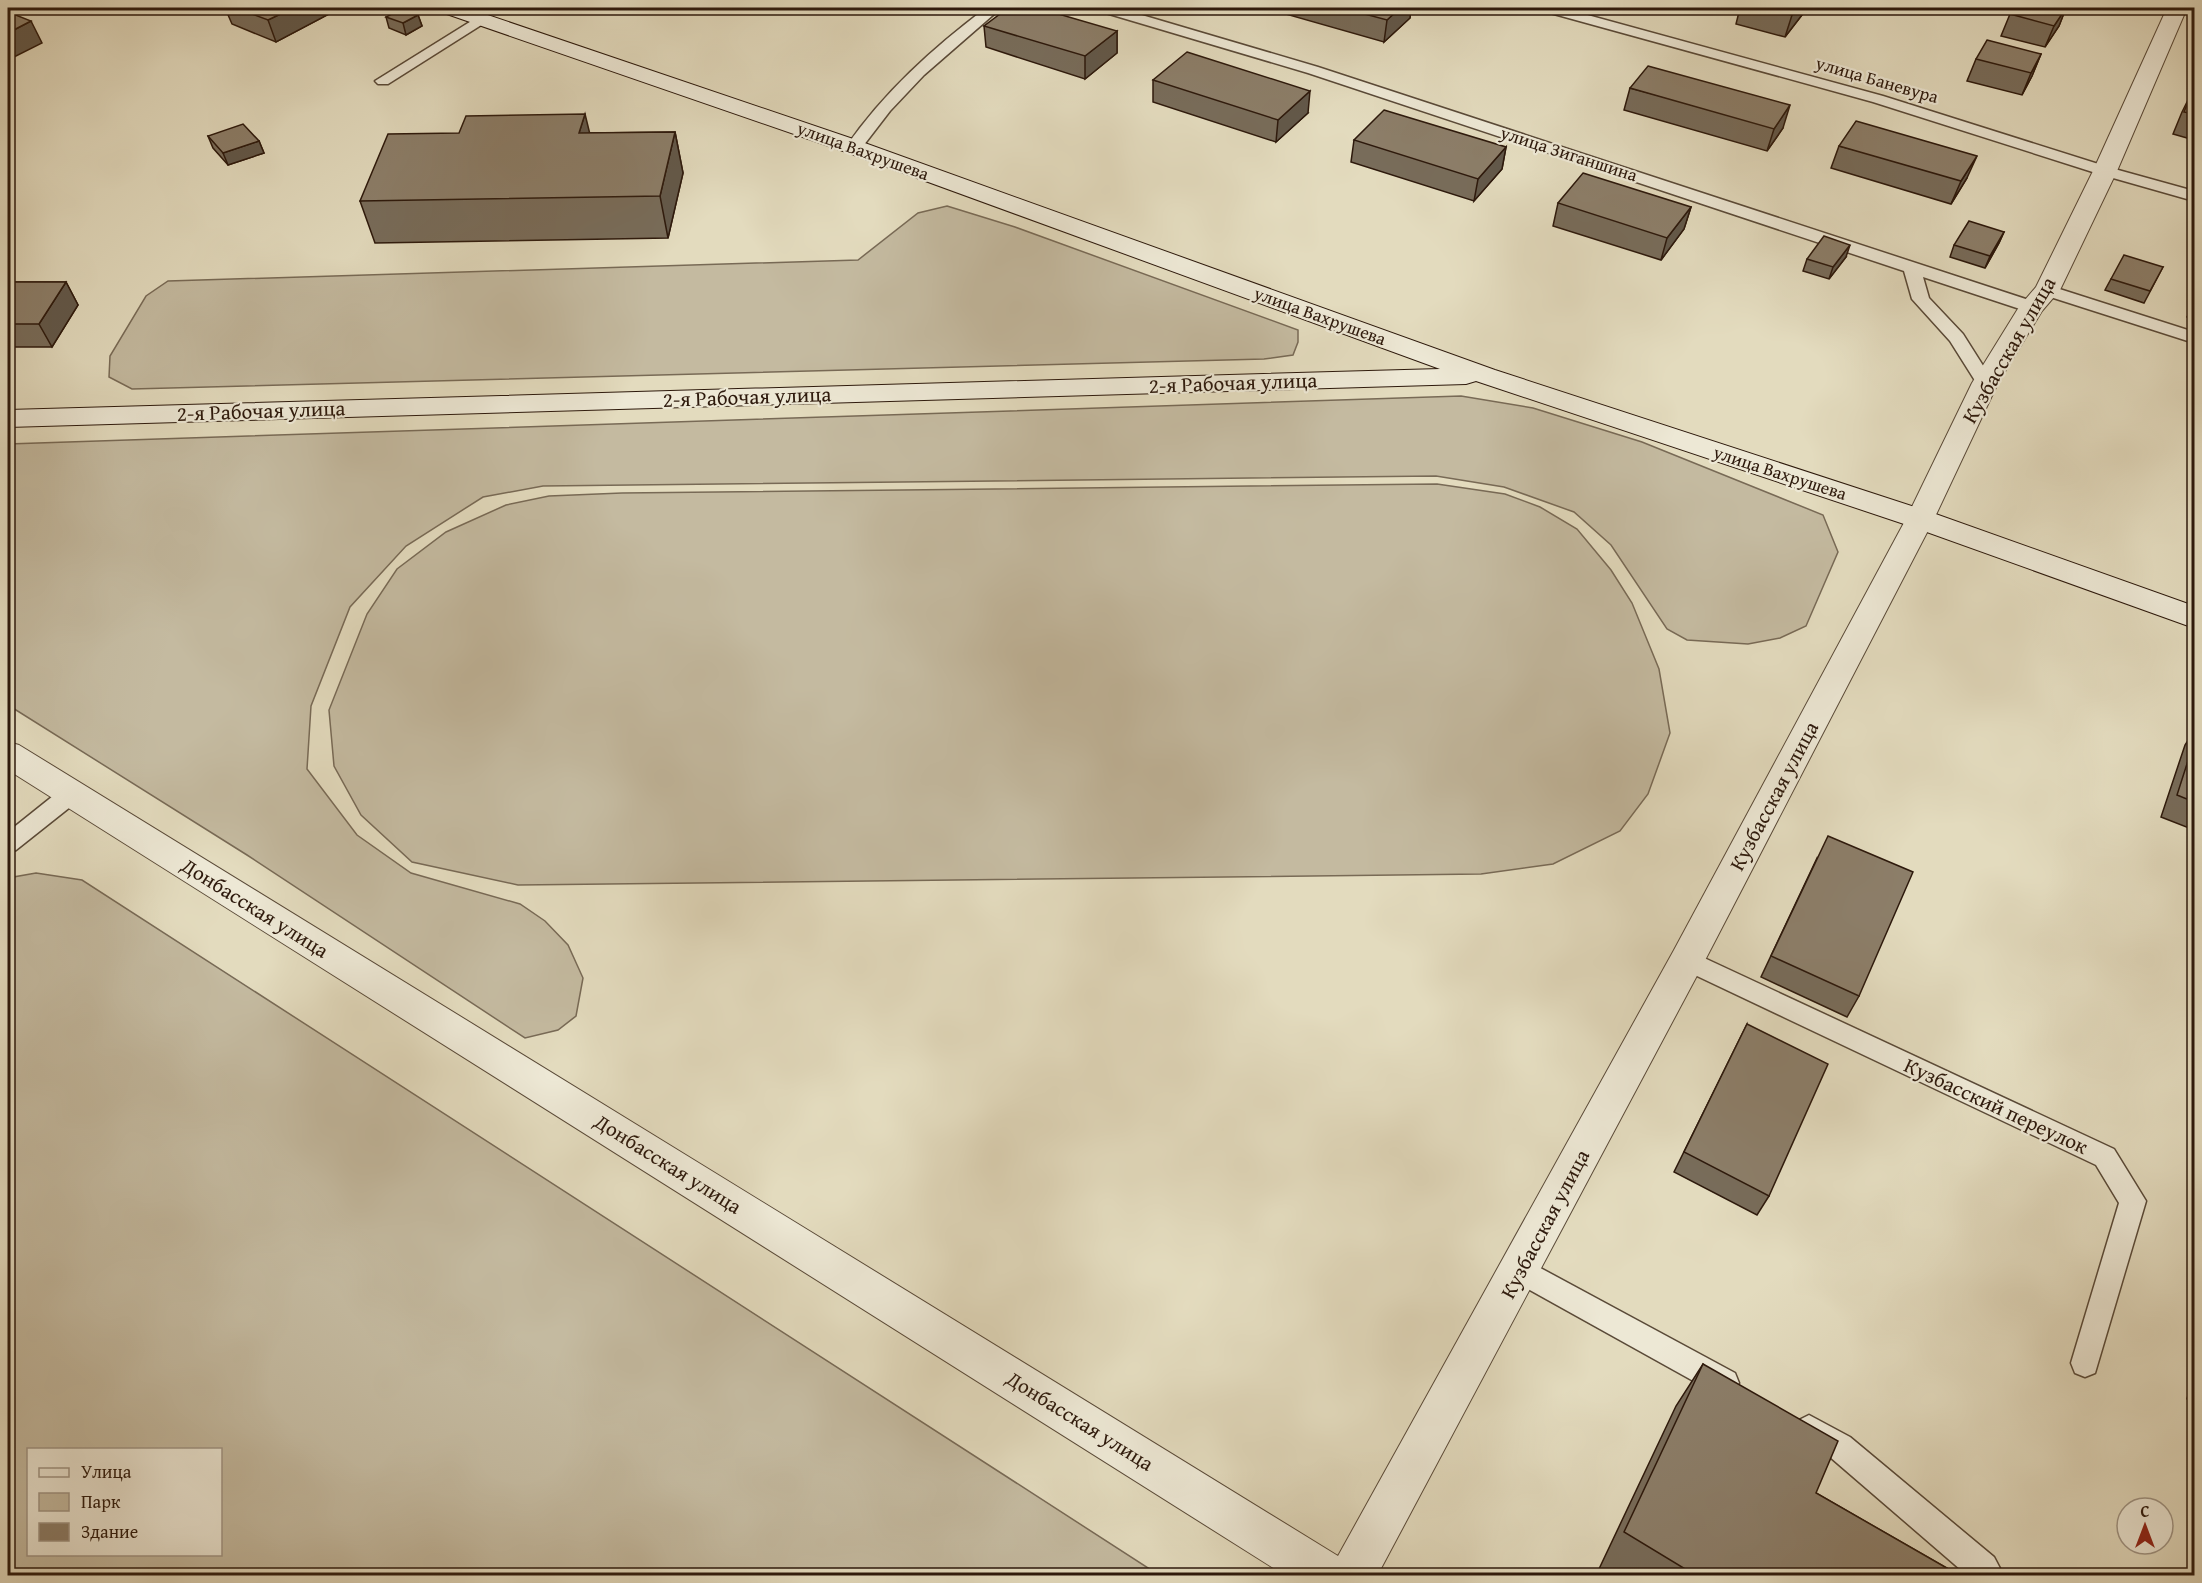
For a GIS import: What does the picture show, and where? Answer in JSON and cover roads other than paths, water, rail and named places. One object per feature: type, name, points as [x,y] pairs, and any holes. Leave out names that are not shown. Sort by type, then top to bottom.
[{"type":"main road","name":"улица Вахрушева","points":[[448,8],[854,147],[1486,376],[1920,519],[2194,617]]},
{"type":"main road","name":"Кузбасская улица","points":[[1352,1575],[1688,960],[1920,519],[1985,383],[2040,298],[2105,171],[2177,8]]},
{"type":"main road","name":"2-я Рабочая улица","points":[[8,419],[1486,376]]},
{"type":"main road","name":"Донбасская улица","points":[[8,754],[1328,1575]]},
{"type":"lane","points":[[854,147],[874,117],[898,93],[955,37],[994,8]]},
{"type":"lane","name":"улица Зиганшина","points":[[1104,8],[1313,70],[1912,267],[2194,338]]},
{"type":"lane","name":"улица Баневура","points":[[1548,8],[1878,99],[2105,171],[2194,196]]},
{"type":"lane","points":[[383,81],[481,19]]},
{"type":"lane","points":[[1912,267],[1921,299],[1957,338],[1985,383]]},
{"type":"lane","points":[[8,844],[71,794]]},
{"type":"lane","name":"Кузбасский переулок","points":[[1688,960],[2105,1157],[2133,1201],[2085,1363]]},
{"type":"lane","points":[[1520,1270],[1747,1396]]},
{"type":"lane","points":[[1788,1418],[1840,1447],[1989,1575]]}]
